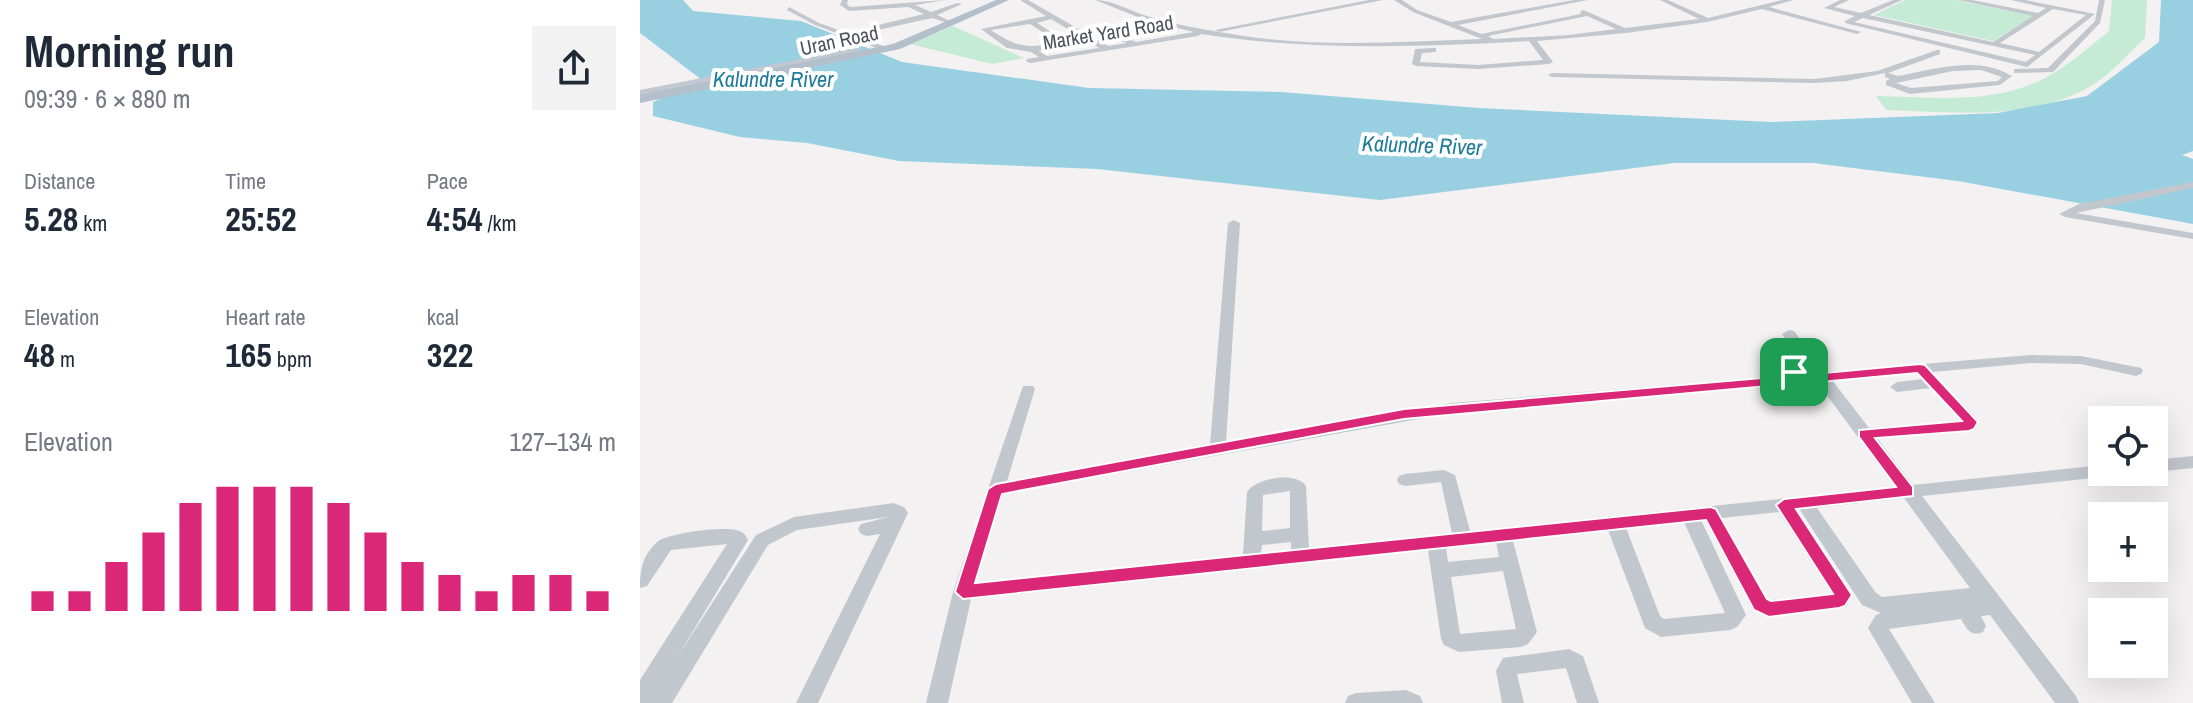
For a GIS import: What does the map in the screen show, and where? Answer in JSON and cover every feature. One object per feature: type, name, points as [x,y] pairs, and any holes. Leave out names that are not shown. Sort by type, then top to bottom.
[{"type":"main road","name":"Uran Road","points":[[640,96],[903,43],[1004,0]]},
{"type":"street","points":[[845,0],[843,5],[852,9],[943,0]]},
{"type":"street","points":[[1023,0],[1107,49]]},
{"type":"street","points":[[1098,0],[1133,16],[1155,21],[1205,32],[1286,42],[1364,45],[1530,42],[1549,62],[1478,67],[1416,64],[1420,50],[1530,42],[1627,31],[1707,20],[1790,0]]},
{"type":"street","name":"Market Yard Road","points":[[1030,61],[1380,0]]},
{"type":"street","points":[[1397,0],[1447,25],[1493,41]]},
{"type":"street","points":[[1447,25],[1585,0]]},
{"type":"street","points":[[1663,0],[1707,20]]},
{"type":"street","points":[[1846,0],[1827,8],[2040,54]]},
{"type":"street","points":[[1899,0],[1847,22],[2027,65],[2092,14],[2014,0]]},
{"type":"street","points":[[1962,0],[2040,15]]},
{"type":"street","points":[[1765,8],[2015,71],[2039,73],[2050,70],[2098,22],[2102,0]]},
{"type":"street","points":[[906,3],[952,24]]},
{"type":"street","points":[[907,26],[959,4]]},
{"type":"street","points":[[1565,4],[1627,31]]},
{"type":"street","points":[[1310,5],[1318,10]]},
{"type":"street","points":[[1994,44],[2052,7]]},
{"type":"street","points":[[789,9],[817,24],[882,48]]},
{"type":"street","points":[[1477,36],[1589,14]]},
{"type":"street","points":[[932,16],[873,29],[932,16]]},
{"type":"street","points":[[1031,22],[1064,43],[1010,46],[985,29],[1053,17]]},
{"type":"street","points":[[1136,44],[1110,35],[1155,21]]},
{"type":"street","points":[[1009,26],[1020,34]]},
{"type":"street","points":[[1126,41],[1163,35]]},
{"type":"street","points":[[1513,47],[1435,51],[1424,54],[1421,59],[1424,63],[1451,65],[1537,58],[1530,42]]},
{"type":"street","points":[[1035,46],[1047,59]]},
{"type":"street","points":[[1552,75],[1815,81],[1857,79],[1884,73],[1937,52]]},
{"type":"street","points":[[1884,73],[1897,79],[1960,67],[1983,68],[2008,76],[2000,83],[1910,91],[1889,83],[1897,79]]},
{"type":"street","points":[[2193,185],[2079,207],[2065,214],[2193,236]]},
{"type":"street","points":[[1218,449],[1234,223]]},
{"type":"street","points":[[1789,334],[2068,703]]},
{"type":"street","points":[[1785,377],[1801,367],[1790,354],[1801,351]]},
{"type":"street","points":[[996,489],[1452,408],[1785,377],[1821,377],[2060,358],[2136,371]]},
{"type":"street","points":[[1864,434],[1969,426],[1971,422],[1920,368]]},
{"type":"street","points":[[1897,387],[1934,383]]},
{"type":"street","points":[[937,703],[963,592],[1028,389]]},
{"type":"street","points":[[2168,465],[2193,462]]},
{"type":"street","points":[[963,592],[2088,472]]},
{"type":"street","points":[[1405,480],[1444,476],[1449,479],[1463,540]]},
{"type":"street","points":[[1252,561],[1255,492],[1260,488],[1283,485],[1298,486],[1300,557]]},
{"type":"street","points":[[1804,502],[1869,599],[1880,605],[1990,600]]},
{"type":"street","points":[[1711,514],[1760,604],[1769,609],[1839,601],[1843,595],[1784,505]]},
{"type":"street","points":[[660,703],[762,540],[794,524],[894,510],[899,513],[807,703]]},
{"type":"street","points":[[1615,524],[1652,622],[1661,628],[1730,621],[1736,615],[1690,516]]},
{"type":"street","points":[[867,529],[893,525]]},
{"type":"street","points":[[1253,539],[1300,534]]},
{"type":"street","points":[[1436,543],[1451,639],[1459,643],[1521,638],[1527,632],[1503,535]]},
{"type":"street","points":[[640,580],[665,545],[674,541],[734,536],[739,540],[640,699]]},
{"type":"street","points":[[1440,570],[1510,563]]},
{"type":"street","points":[[1924,703],[1878,628],[1883,621],[1971,617],[1990,600]]},
{"type":"street","points":[[1513,703],[1506,671],[1510,665],[1569,658],[1576,663],[1588,703]]},
{"type":"street","points":[[1356,703],[1406,700],[1412,703]]},
{"type":"green space","points":[[1905,0],[1956,0],[2034,16],[1993,41],[1874,15]]},
{"type":"green space","points":[[2112,0],[2147,0],[2145,38],[2104,77],[2066,98],[2016,110],[1963,113],[1886,110],[1876,96],[1961,98],[2004,93],[2024,87],[2060,69],[2109,31]]},
{"type":"green space","points":[[953,26],[1024,58],[992,64],[910,44]]},
{"type":"water","name":"Kalundre River","points":[[640,0],[683,0],[693,11],[801,21],[902,62],[1089,88],[1281,92],[1479,108],[1771,122],[1998,113],[2087,96],[2159,42],[2161,0],[2193,0],[2193,151],[2182,155],[2193,159],[2193,224],[1958,181],[1813,163],[1674,163],[1380,200],[1097,169],[899,161],[807,143],[740,137],[653,116],[653,102],[702,80],[640,33]]},
{"type":"route","points":[[1920,368],[1971,422],[1969,426],[1864,434],[1908,491],[1784,505],[1843,595],[1839,601],[1769,609],[1760,604],[1711,514],[963,592],[996,489],[1404,414],[1768,382],[1766,374],[1794,372],[1799,379],[1920,368]]}]
